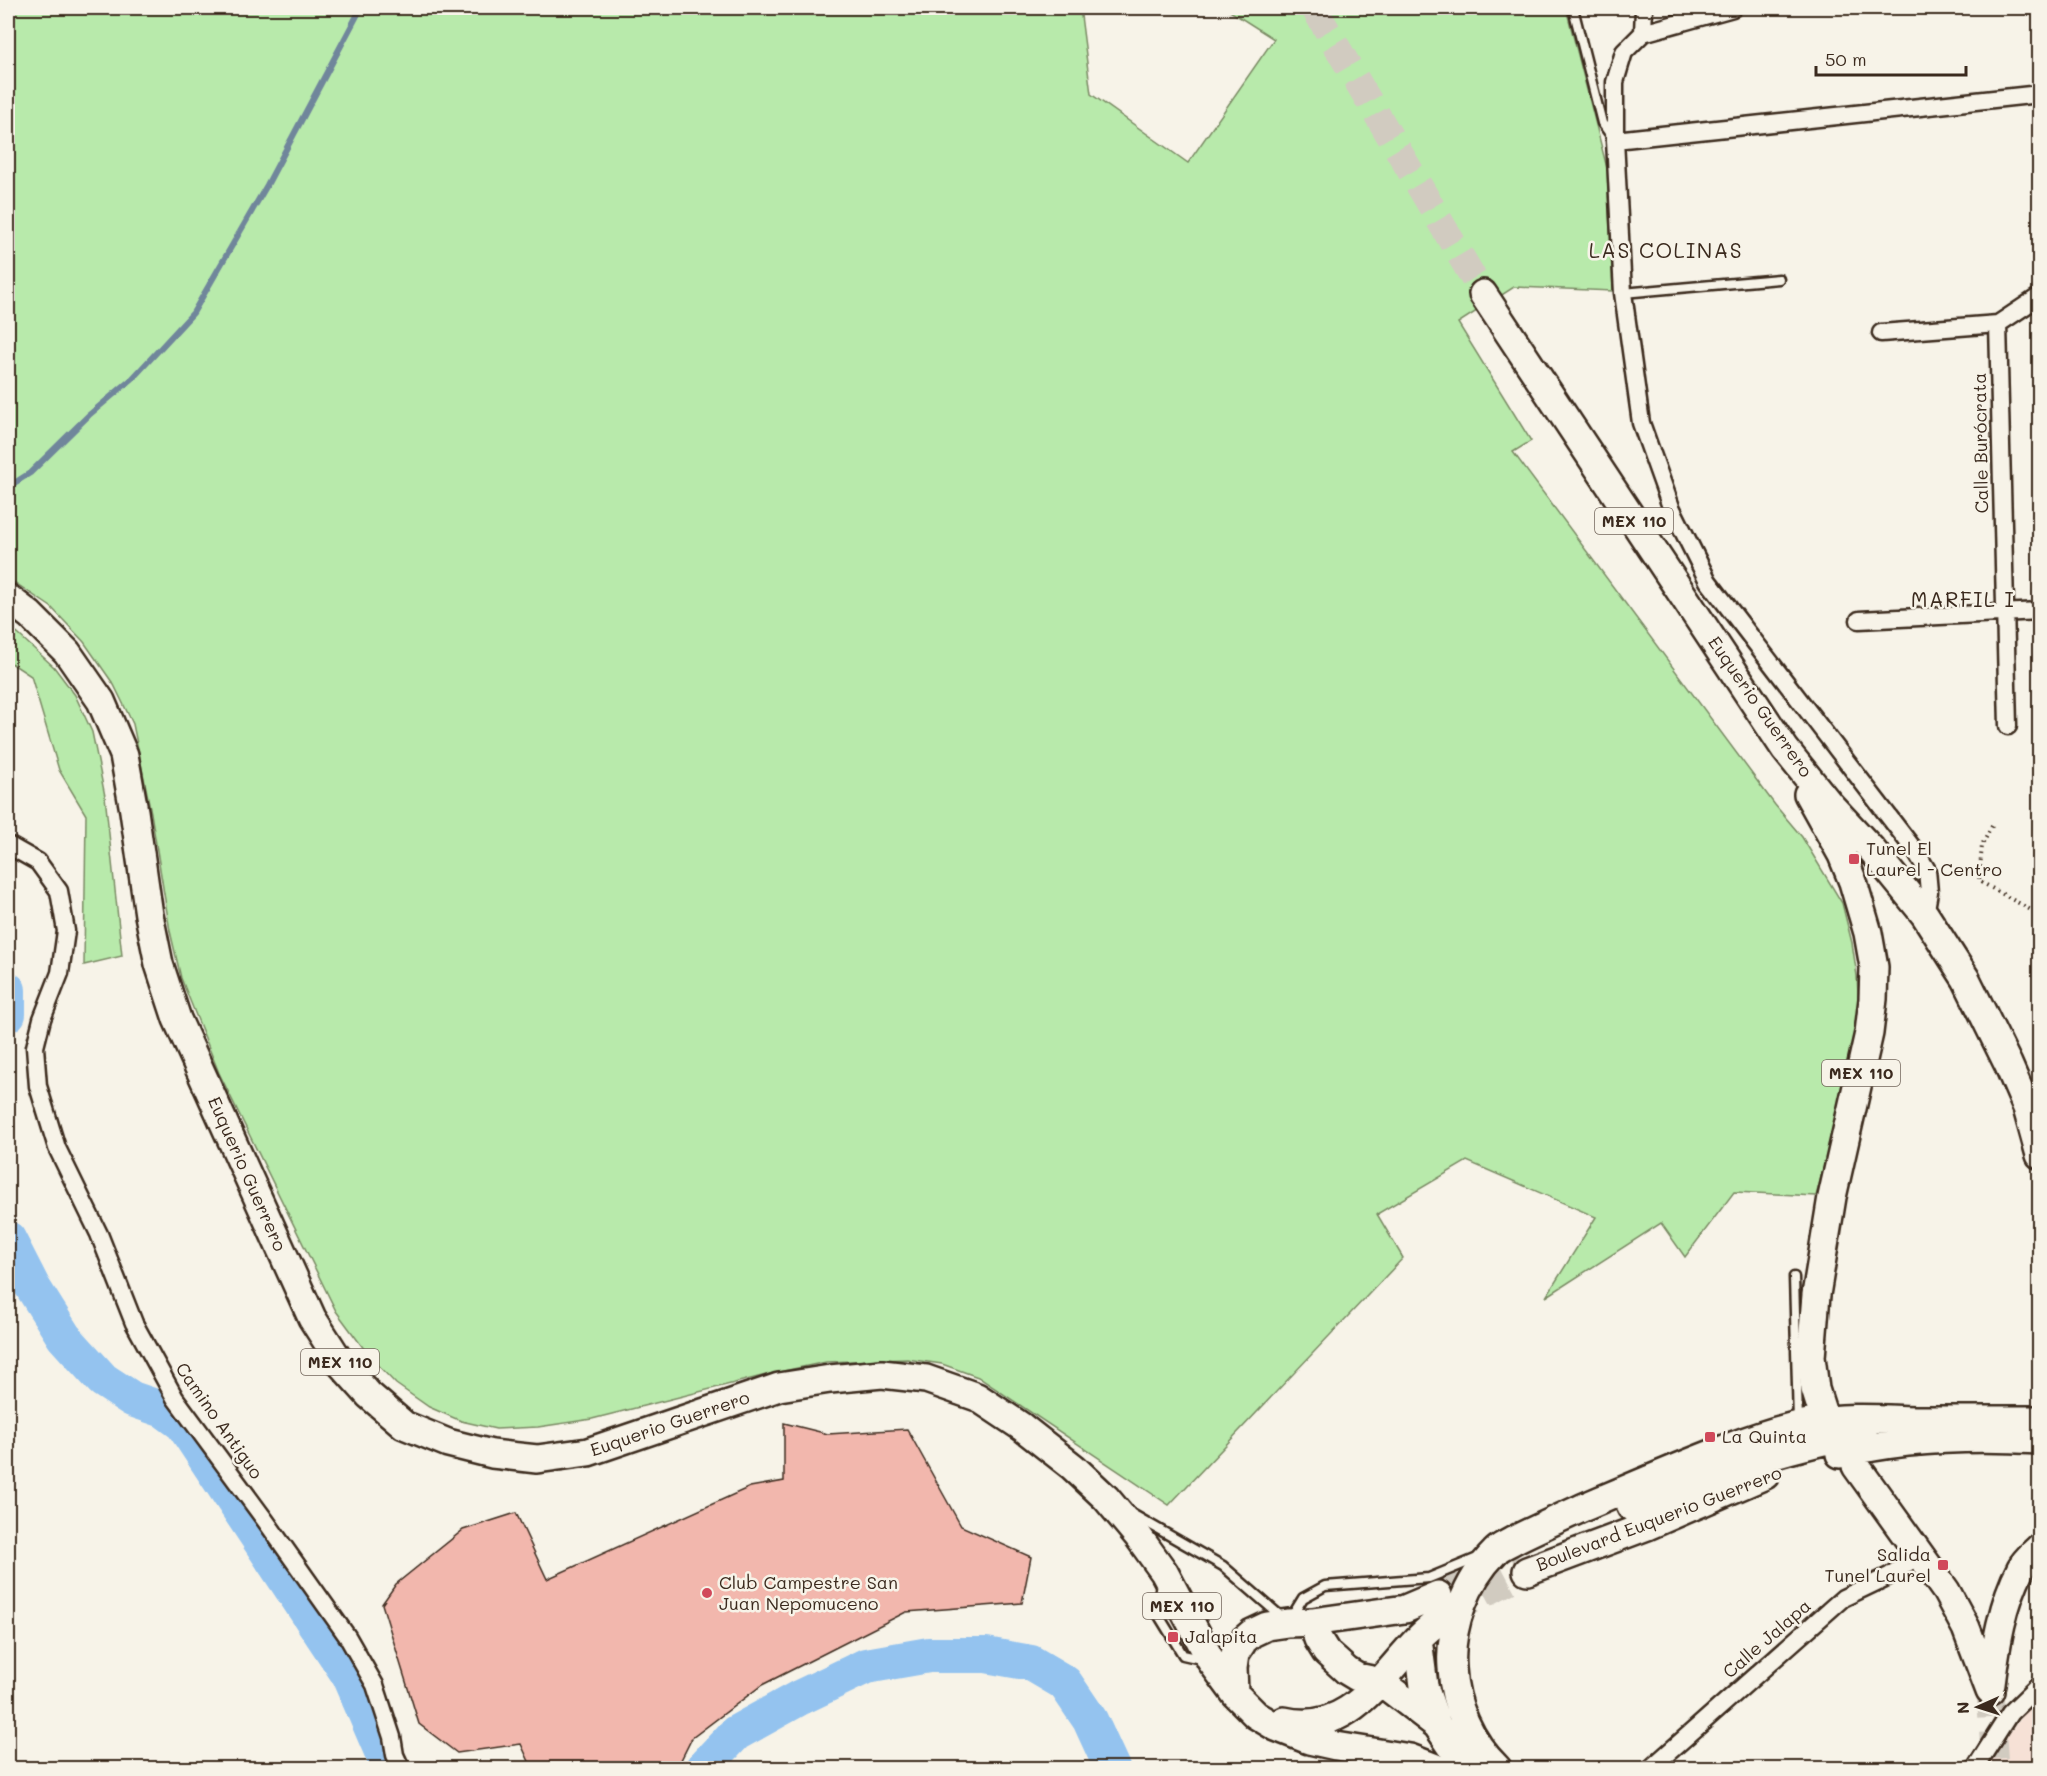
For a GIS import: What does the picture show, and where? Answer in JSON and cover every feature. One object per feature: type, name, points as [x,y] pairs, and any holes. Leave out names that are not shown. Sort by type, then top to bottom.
[{"type":"main road","name":"Euquerio Guerrero","points":[[1483,294],[1785,749],[1925,915],[1966,979],[2008,1064],[2027,1108],[2040,1155]]},
{"type":"main road","name":"Euquerio Guerrero","points":[[8,598],[30,615],[67,652],[101,701],[124,755],[153,935],[159,964],[177,1018],[312,1318],[342,1365],[369,1395],[404,1425],[448,1443],[492,1454],[537,1459],[588,1452],[779,1387],[830,1378],[882,1374],[926,1379],[977,1397],[1023,1426],[1106,1498],[1164,1572],[1211,1661],[1234,1692],[1256,1715]]},
{"type":"main road","name":"MEX 110","points":[[1785,749],[1842,855],[1866,925],[1874,967],[1874,999],[1869,1033],[1833,1197],[1816,1295],[1811,1357],[1815,1389],[1822,1411]]},
{"type":"main road","points":[[1497,1768],[1473,1737],[1459,1710],[1453,1685],[1451,1657],[1455,1631],[1463,1602],[1476,1574],[1514,1558],[1541,1526],[1689,1462],[1767,1434],[1798,1425],[1848,1418],[1918,1420]]},
{"type":"main road","name":"Boulevard Euquerio Guerrero","points":[[1514,1558],[1694,1481],[1803,1445],[1918,1420],[2040,1420]]},
{"type":"main road","name":"Boulevard Euquerio Guerrero","points":[[1514,1558],[1647,1526],[1756,1478],[1878,1445],[1952,1439],[2040,1440]]},
{"type":"main road","points":[[1856,1466],[1946,1591],[1966,1628],[1990,1691],[1995,1646],[2003,1613],[2022,1566],[2040,1547]]},
{"type":"main road","points":[[1234,1692],[1235,1654],[1244,1640],[1252,1633],[1267,1626],[1441,1605],[1418,1639],[1381,1682],[1333,1719],[1298,1725],[1256,1715]]},
{"type":"main road","points":[[1300,1622],[1318,1639],[1326,1652],[1347,1671],[1357,1677],[1381,1682],[1437,1725]]},
{"type":"main road","points":[[1418,1639],[1424,1686],[1437,1725],[1466,1768]]},
{"type":"main road","name":"MEX 110","points":[[1256,1715],[1276,1727],[1309,1740],[1410,1758],[1436,1768]]},
{"type":"street","points":[[1643,33],[1644,8]]},
{"type":"street","points":[[1733,8],[1643,33],[1624,52],[1614,82],[1623,293],[1641,423],[1671,507],[1708,581],[1916,852],[1927,870],[1929,892],[1925,915]]},
{"type":"street","points":[[1615,140],[2040,94]]},
{"type":"street","points":[[1881,333],[1998,324],[2040,296]]},
{"type":"street","name":"Calle Burócrata","points":[[1998,324],[2008,726]]},
{"type":"street","points":[[1859,620],[2040,611]]},
{"type":"street","name":"Camino Antiguo","points":[[8,845],[38,862],[59,891],[66,931],[60,973],[42,1019],[35,1047],[38,1086],[57,1148],[99,1234],[134,1323],[175,1398],[347,1636],[375,1685],[392,1737],[395,1755],[401,1768]]},
{"type":"street","name":"Calle Jalapa","points":[[1651,1768],[1843,1598],[1889,1576],[1919,1555]]},
{"type":"street","points":[[1975,1768],[2010,1713],[2040,1684]]},
{"type":"lane","points":[[1573,8],[1602,123],[1615,140]]},
{"type":"lane","points":[[1623,293],[1779,279]]},
{"type":"lane","points":[[1794,1277],[1798,1425]]},
{"type":"lane","points":[[1106,1498],[1223,1566],[1300,1622],[1303,1598],[1325,1586],[1429,1578],[1514,1558]]},
{"type":"path","points":[[1992,826],[1982,845],[1979,882],[2040,915]]},
{"type":"shaded area","points":[[2039,1693],[2039,1768],[1985,1768],[2036,1696]]},
{"type":"green space","points":[[8,8],[1080,8],[1091,94],[1188,163],[1274,39],[1225,8],[1566,8],[1607,168],[1613,291],[1514,287],[1458,323],[1531,441],[1513,452],[1775,805],[1802,837],[1842,903],[1852,943],[1859,1011],[1853,1056],[1816,1196],[1734,1192],[1685,1257],[1661,1223],[1546,1297],[1596,1217],[1467,1161],[1377,1214],[1403,1258],[1169,1505],[978,1377],[942,1364],[907,1359],[826,1362],[592,1419],[538,1427],[496,1429],[461,1421],[429,1407],[396,1384],[370,1357],[336,1311],[219,1073],[181,978],[170,931],[151,813],[133,724],[114,685],[84,642],[51,607],[8,578]]},
{"type":"green space","points":[[8,625],[54,667],[75,695],[92,732],[105,796],[122,956],[84,965],[86,815],[59,770],[31,676],[8,661]]},
{"type":"building","name":"Club Campestre San Juan Nepomuceno","points":[[784,1423],[828,1434],[907,1429],[961,1526],[1031,1557],[1022,1603],[906,1612],[762,1685],[692,1738],[677,1768],[532,1768],[521,1744],[457,1753],[419,1724],[382,1604],[396,1584],[463,1530],[516,1513],[547,1579],[750,1487],[784,1481]]},
{"type":"waterway","points":[[8,487],[30,473],[89,415],[132,379],[193,313],[267,185],[361,8]]},
{"type":"waterway","points":[[8,990],[8,1014]]},
{"type":"waterway","points":[[8,1239],[32,1286],[64,1337],[103,1380],[132,1399],[164,1410],[183,1424],[349,1675],[389,1768]]},
{"type":"waterway","points":[[703,1768],[736,1733],[799,1698],[866,1666],[929,1655],[986,1655],[1031,1663],[1065,1683],[1090,1720],[1112,1768]]},
{"type":"tunnel","points":[[1314,8],[1483,294]]},
{"type":"tunnel","points":[[1438,1595],[1517,1555]]},
{"type":"tunnel","points":[[1449,1613],[1527,1571]]},
{"type":"tunnel","points":[[1990,1691],[1995,1768]]},
{"type":"place","name":"Tunel El Laurel - Centro","points":[[1854,859]]},
{"type":"place","name":"La Quinta","points":[[1710,1437]]},
{"type":"place","name":"Salida Tunel Laurel","points":[[1943,1565]]},
{"type":"place","name":"Club Campestre San Juan Nepomuceno","points":[[707,1593]]},
{"type":"place","name":"Jalapita","points":[[1173,1637]]},
{"type":"district","name":"LAS COLINAS","points":[[1666,251]]},
{"type":"district","name":"MARFIL I","points":[[1963,600]]}]
